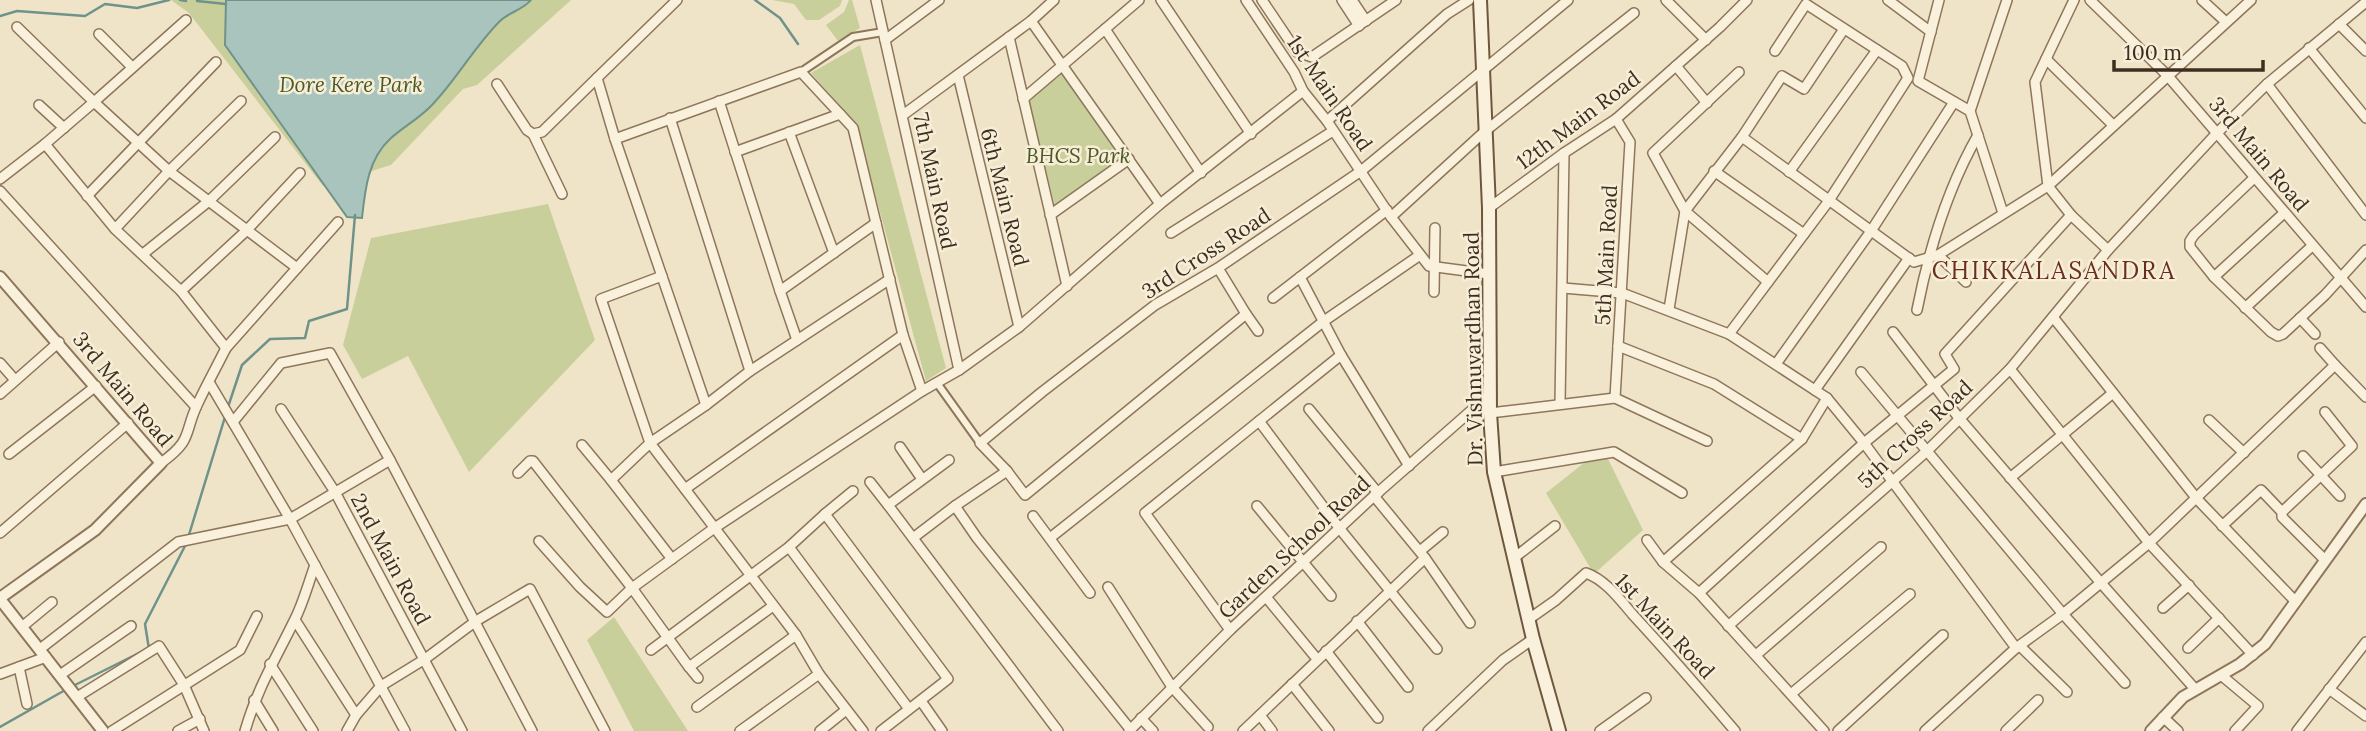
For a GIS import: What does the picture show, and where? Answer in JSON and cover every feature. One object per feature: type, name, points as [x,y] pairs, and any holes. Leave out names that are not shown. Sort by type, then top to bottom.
[{"type":"main road","name":"Dr. Vishnuvardhan Road","points":[[1480,0],[1489,208],[1489,395],[1494,472],[1533,639],[1559,731]]},
{"type":"street","points":[[533,134],[542,132],[677,0]]},
{"type":"street","name":"7th Main Road","points":[[876,0],[959,370]]},
{"type":"street","points":[[615,139],[802,72],[853,37],[884,36],[939,0]]},
{"type":"street","points":[[903,116],[1031,21],[1054,0]]},
{"type":"street","points":[[1023,99],[1139,0]]},
{"type":"street","points":[[1161,0],[1251,134]]},
{"type":"street","name":"1st Main Road","points":[[1246,0],[1294,72],[1303,91],[1327,121],[1389,213],[1420,255],[1429,265],[1436,267]]},
{"type":"street","points":[[1262,0],[1297,52],[1312,57],[1396,0]]},
{"type":"street","points":[[1342,0],[1362,23]]},
{"type":"street","points":[[1352,0],[1362,23]]},
{"type":"street","points":[[1327,121],[1447,14],[1469,0]]},
{"type":"street","name":"3rd Cross Road","points":[[980,443],[1155,305],[1218,268],[1361,171],[1568,0]]},
{"type":"street","points":[[1666,0],[1706,40]]},
{"type":"street","points":[[1888,0],[1931,32]]},
{"type":"street","points":[[1939,0],[1918,80],[1952,105],[1970,111]]},
{"type":"street","points":[[2003,213],[1970,111],[2007,0]]},
{"type":"street","points":[[2074,0],[2035,82],[2048,186],[2071,215],[2108,250],[2267,84],[2366,2]]},
{"type":"street","name":"3rd Main Road","points":[[2090,0],[2167,75],[2366,307]]},
{"type":"street","points":[[2202,0],[2226,22]]},
{"type":"street","points":[[1815,390],[1911,260],[1933,256],[2048,186],[2251,0]]},
{"type":"street","name":"12th Main Road","points":[[1489,208],[1616,119],[1706,40],[1740,2]]},
{"type":"street","points":[[1729,334],[1828,201],[1908,78],[1902,66],[1806,4],[1775,51]]},
{"type":"street","points":[[1273,298],[1389,213],[1484,132],[1634,13]]},
{"type":"street","points":[[0,179],[64,128],[186,20]]},
{"type":"street","points":[[1031,21],[1160,204]]},
{"type":"street","points":[[2339,24],[2366,51]]},
{"type":"street","points":[[17,27],[169,171],[246,232],[297,268]]},
{"type":"street","points":[[1105,29],[1201,173]]},
{"type":"street","points":[[1669,309],[1685,211],[1742,137],[1782,76],[1804,89],[1844,29]]},
{"type":"street","points":[[99,34],[132,67]]},
{"type":"street","points":[[1009,37],[1067,286]]},
{"type":"street","points":[[2309,48],[2366,118]]},
{"type":"street","points":[[1789,172],[1877,50]]},
{"type":"street","points":[[2046,59],[2113,125]]},
{"type":"street","points":[[87,196],[216,62]]},
{"type":"street","points":[[1676,66],[1707,103]]},
{"type":"street","points":[[802,72],[853,128],[903,335],[922,391]]},
{"type":"street","points":[[1739,72],[1653,153],[1685,211],[1768,282]]},
{"type":"street","name":"6th Main Road","points":[[958,75],[1019,327]]},
{"type":"street","points":[[597,78],[615,139],[706,405]]},
{"type":"street","points":[[497,84],[527,130],[533,134],[562,194]]},
{"type":"street","points":[[2267,84],[2366,215]]},
{"type":"street","points":[[539,541],[590,598],[607,612],[632,588],[713,529],[922,391],[959,370],[1019,327],[1160,204],[1303,91]]},
{"type":"street","points":[[115,229],[169,171],[241,101]]},
{"type":"street","points":[[719,101],[797,340]]},
{"type":"street","points":[[39,105],[64,128]]},
{"type":"street","points":[[1776,364],[1871,231],[1952,105]]},
{"type":"street","points":[[735,152],[840,114]]},
{"type":"street","points":[[670,118],[750,371]]},
{"type":"street","name":"5th Main Road","points":[[1615,398],[1630,142],[1616,119]]},
{"type":"street","points":[[1171,233],[1333,131]]},
{"type":"street","points":[[789,132],[834,253]]},
{"type":"street","points":[[1917,310],[1962,163],[1978,135]]},
{"type":"street","points":[[143,254],[209,201],[275,137]]},
{"type":"street","points":[[1742,137],[1911,260]]},
{"type":"street","points":[[45,144],[115,229],[181,291],[226,348]]},
{"type":"street","points":[[1560,404],[1564,153]]},
{"type":"street","points":[[1050,215],[1129,159]]},
{"type":"street","points":[[1714,172],[1804,234]]},
{"type":"street","points":[[181,291],[246,232],[300,173]]},
{"type":"street","points":[[2254,177],[2190,241],[2193,252],[2214,277],[2278,336],[2300,318],[2366,250]]},
{"type":"street","points":[[0,191],[196,407]]},
{"type":"street","points":[[2214,277],[2284,213]]},
{"type":"street","points":[[1699,593],[1864,443],[1954,369],[1945,354],[2071,215]]},
{"type":"street","points":[[161,463],[178,451],[189,434],[196,407],[226,348],[338,222]]},
{"type":"street","points":[[780,291],[876,223]]},
{"type":"street","points":[[1434,292],[1435,228]]},
{"type":"street","points":[[2245,308],[2312,246]]},
{"type":"street","name":"5th Cross Road","points":[[1728,626],[1927,450],[2010,369],[2108,250]]},
{"type":"street","points":[[1050,538],[1324,321],[1420,255]]},
{"type":"street","points":[[1933,256],[1966,282]]},
{"type":"street","points":[[1436,267],[1489,274]]},
{"type":"street","points":[[1218,268],[1258,331]]},
{"type":"street","points":[[662,276],[601,299],[650,443],[796,635],[819,674],[863,731]]},
{"type":"street","name":"3rd Main Road","points":[[0,277],[161,463],[95,530],[0,598]]},
{"type":"street","points":[[1300,277],[1341,355],[1409,466]]},
{"type":"street","points":[[611,480],[650,443],[750,371],[890,279]]},
{"type":"street","points":[[1563,288],[1622,293],[1669,309],[1729,334],[1827,398],[2018,647],[2067,692]]},
{"type":"street","points":[[937,383],[980,443],[1025,495],[1246,314]]},
{"type":"street","points":[[2053,317],[2197,499],[2296,602]]},
{"type":"street","points":[[2300,318],[2315,334]]},
{"type":"street","points":[[1893,332],[1959,418],[2195,689]]},
{"type":"street","points":[[685,489],[903,335]]},
{"type":"street","points":[[0,394],[59,342]]},
{"type":"street","points":[[1618,346],[1714,384],[1802,439]]},
{"type":"street","points":[[2320,348],[2366,397]]},
{"type":"street","points":[[231,419],[281,363],[330,353],[477,621],[532,731]]},
{"type":"street","points":[[1230,629],[1145,513],[1341,355]]},
{"type":"street","points":[[0,363],[15,380]]},
{"type":"street","points":[[1925,731],[2018,647],[2063,614],[2149,543],[2335,365]]},
{"type":"street","points":[[2010,369],[2149,543],[2253,655]]},
{"type":"street","points":[[1861,372],[2063,614],[2125,683]]},
{"type":"street","points":[[209,382],[290,519],[405,731]]},
{"type":"street","points":[[9,454],[96,386]]},
{"type":"street","points":[[2011,478],[2113,393]]},
{"type":"street","name":"Garden School Road","points":[[1129,730],[1230,629],[1376,494],[1489,395]]},
{"type":"street","points":[[1490,413],[1615,398],[1707,441]]},
{"type":"street","points":[[1663,562],[1802,439],[1827,398]]},
{"type":"street","name":"2nd Main Road","points":[[281,409],[335,492],[462,731]]},
{"type":"street","points":[[1309,409],[1422,554],[1470,623]]},
{"type":"street","points":[[2282,512],[2353,444],[2325,412]]},
{"type":"street","points":[[2210,420],[2244,453]]},
{"type":"street","points":[[1259,421],[1340,529],[1437,649]]},
{"type":"street","points":[[0,533],[128,423]]},
{"type":"street","points":[[582,445],[672,559]]},
{"type":"street","points":[[900,447],[922,479]]},
{"type":"street","points":[[1494,472],[1614,452],[1682,493]]},
{"type":"street","points":[[2303,456],[2340,496]]},
{"type":"street","points":[[0,674],[43,653],[178,542],[290,519],[390,460]]},
{"type":"street","points":[[888,505],[949,460]]},
{"type":"street","points":[[518,473],[533,461],[698,678]]},
{"type":"street","points":[[913,538],[954,506],[1007,471]]},
{"type":"street","points":[[870,482],[1058,731]]},
{"type":"street","points":[[2222,526],[2261,490],[2282,512],[2282,517],[2325,560]]},
{"type":"street","points":[[651,650],[789,547],[853,491]]},
{"type":"street","points":[[2151,731],[2195,689],[2253,655],[2271,637],[2366,504]]},
{"type":"street","points":[[954,506],[1129,730]]},
{"type":"street","points":[[1257,506],[1331,596]]},
{"type":"street","points":[[825,514],[948,679],[881,731]]},
{"type":"street","points":[[1033,516],[1090,593]]},
{"type":"street","points":[[1514,558],[1555,526]]},
{"type":"street","points":[[1243,731],[1391,591],[1443,532]]},
{"type":"street","points":[[1647,540],[1663,562],[1699,593],[1824,731]]},
{"type":"street","points":[[789,547],[909,709]]},
{"type":"street","points":[[1756,655],[1881,547]]},
{"type":"street","points":[[245,731],[254,700],[270,664],[295,620],[315,565]]},
{"type":"street","name":"1st Main Road","points":[[1529,619],[1556,600],[1586,573],[1591,575],[1607,587],[1674,659],[1735,731]]},
{"type":"street","points":[[2163,608],[2189,585]]},
{"type":"street","points":[[1108,587],[1172,687],[1208,727]]},
{"type":"street","points":[[346,731],[381,686],[530,589],[605,731]]},
{"type":"street","points":[[1791,694],[1910,594]]},
{"type":"street","points":[[1266,597],[1317,659]]},
{"type":"street","points":[[0,598],[103,731]]},
{"type":"street","points":[[23,626],[52,602]]},
{"type":"street","points":[[689,667],[773,606]]},
{"type":"street","points":[[112,731],[240,650],[257,617]]},
{"type":"street","points":[[2188,648],[2219,618]]},
{"type":"street","points":[[295,620],[356,715]]},
{"type":"street","points":[[1357,621],[1408,687]]},
{"type":"street","points":[[68,686],[131,626]]},
{"type":"street","points":[[697,707],[796,635]]},
{"type":"street","points":[[1838,731],[1942,635]]},
{"type":"street","points":[[1428,731],[1503,660],[1533,639]]},
{"type":"street","points":[[2297,731],[2366,642]]},
{"type":"street","points":[[68,686],[159,646],[184,685],[204,731]]},
{"type":"street","points":[[1326,651],[1378,718]]},
{"type":"street","points":[[270,664],[313,731]]},
{"type":"street","points":[[19,667],[27,704]]},
{"type":"street","points":[[740,731],[819,674]]},
{"type":"street","points":[[2221,675],[2258,706],[2235,731]]},
{"type":"street","points":[[1292,684],[1329,731]]},
{"type":"street","points":[[2329,689],[2366,716]]},
{"type":"street","points":[[1600,731],[1646,698]]},
{"type":"street","points":[[254,700],[273,731]]},
{"type":"street","points":[[2006,731],[2038,700]]},
{"type":"street","points":[[921,701],[943,731]]},
{"type":"street","points":[[820,731],[846,710]]},
{"type":"street","points":[[1259,715],[1272,731]]},
{"type":"street","points":[[2163,717],[2178,731]]},
{"type":"street","points":[[1141,718],[1153,731]]},
{"type":"street","points":[[177,731],[200,719]]},
{"type":"street","points":[[395,731],[400,721]]},
{"type":"green space","name":"Dore Kere Park","points":[[171,0],[571,0],[477,85],[463,89],[391,165],[323,186],[189,13]]},
{"type":"green space","points":[[772,0],[842,0],[840,6],[819,20],[806,20],[794,4]]},
{"type":"green space","points":[[849,0],[852,0],[860,28],[838,41],[826,25],[844,12]]},
{"type":"green space","points":[[860,45],[946,368],[926,381],[856,124],[811,73]]},
{"type":"green space","name":"BHCS Park","points":[[1062,71],[1126,164],[1057,214],[1028,100]]},
{"type":"green space","points":[[548,204],[595,340],[469,472],[408,356],[362,379],[343,345],[371,238]]},
{"type":"green space","points":[[1589,459],[1608,459],[1643,530],[1594,574],[1546,493]]},
{"type":"green space","points":[[614,617],[688,731],[634,731],[587,640]]},
{"type":"water","name":"Dore Kere Park","points":[[226,0],[531,0],[500,21],[432,105],[383,147],[372,165],[362,218],[347,217],[225,45]]},
{"type":"waterway","points":[[0,16],[17,11],[85,16],[105,4],[137,8],[169,0]]},
{"type":"waterway","points":[[180,0],[186,1]]},
{"type":"waterway","points":[[755,0],[780,18],[798,44]]},
{"type":"waterway","points":[[197,1],[226,4]]},
{"type":"waterway","points":[[228,407],[242,365],[270,339],[305,338],[309,321],[347,309],[355,215]]},
{"type":"waterway","points":[[188,538],[225,417]]},
{"type":"waterway","points":[[149,649],[145,624],[186,544]]},
{"type":"waterway","points":[[73,686],[139,653]]},
{"type":"waterway","points":[[0,727],[67,689]]},
{"type":"district","name":"CHIKKALASANDRA","points":[[2054,270]]}]
